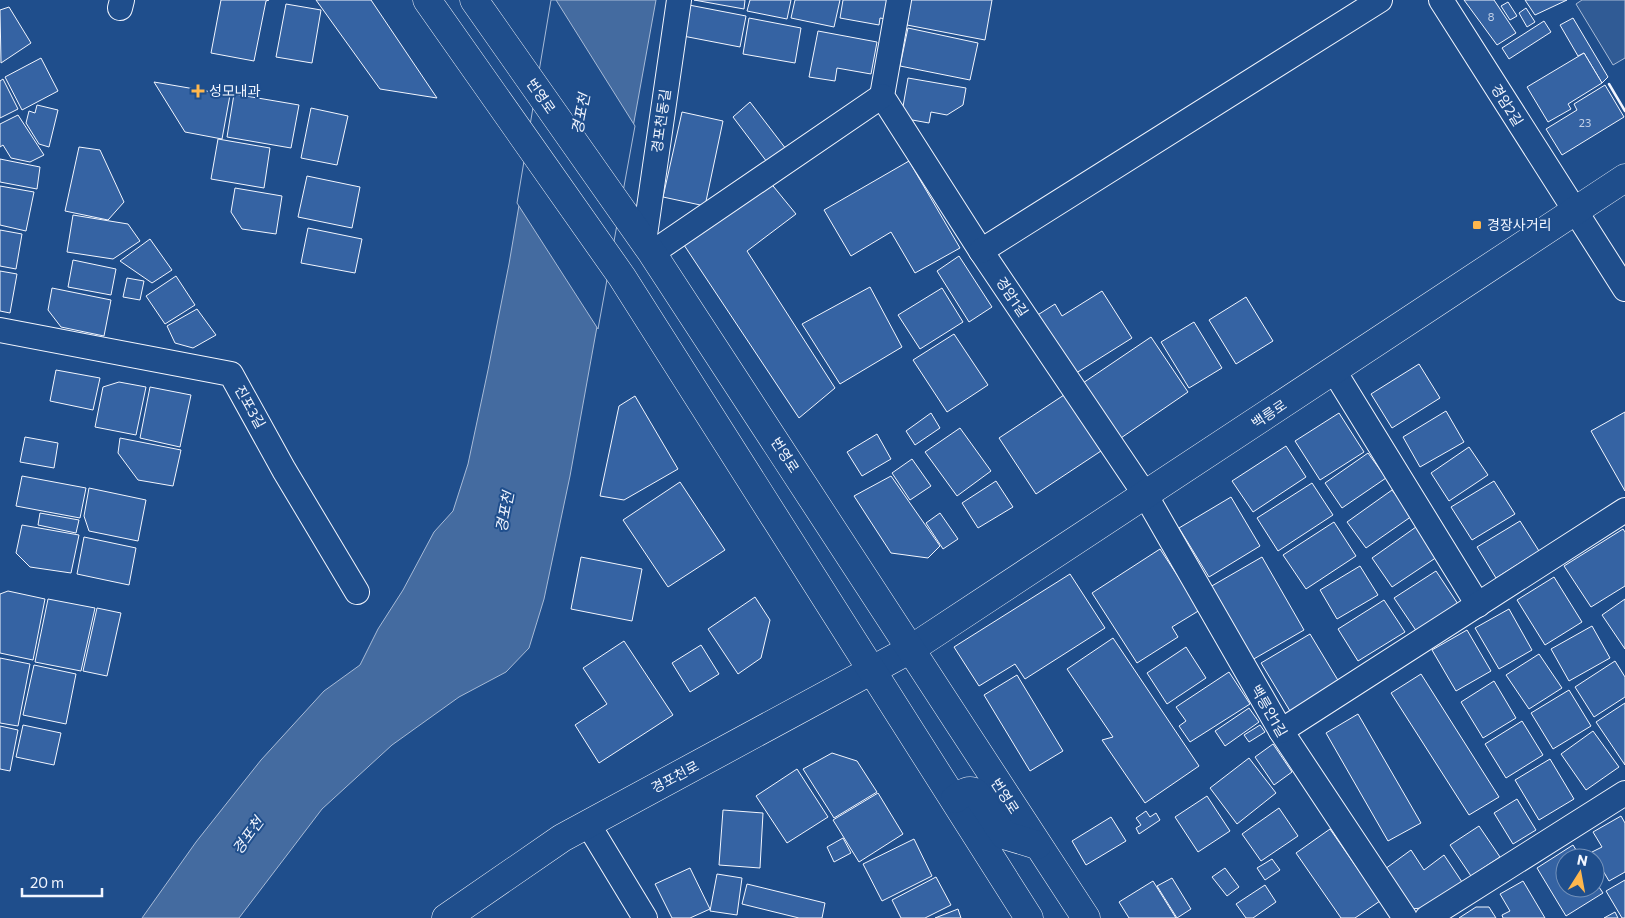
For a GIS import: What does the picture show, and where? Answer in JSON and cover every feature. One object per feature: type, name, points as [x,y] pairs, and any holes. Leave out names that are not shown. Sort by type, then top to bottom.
[{"type":"main road","points":[[427,0],[622,277],[874,670],[1029,918]]},
{"type":"main road","name":"번영로","points":[[476,2],[642,239],[912,649],[1086,918]]},
{"type":"main road","name":"백릉로","points":[[912,649],[1146,496],[1573,210],[1625,178]]},
{"type":"main road","name":"경포천로","points":[[446,918],[562,838],[912,649]]},
{"type":"main road","points":[[955,799],[966,792],[976,793],[1004,834],[1037,845]]},
{"type":"street","name":"경포천동길","points":[[642,239],[679,0]]},
{"type":"street","points":[[642,239],[882,96],[899,0]]},
{"type":"street","points":[[981,251],[1380,0]]},
{"type":"street","name":"경암2길","points":[[1441,0],[1625,289]]},
{"type":"street","name":"경암1길","points":[[882,96],[981,251],[1146,496]]},
{"type":"street","name":"진포3길","points":[[0,330],[231,374],[284,470],[357,592]]},
{"type":"street","points":[[1334,371],[1478,605]]},
{"type":"street","name":"백릉안1길","points":[[1146,496],[1281,731],[1405,918]]},
{"type":"street","points":[[1281,731],[1625,510]]},
{"type":"street","points":[[1427,918],[1625,792]]},
{"type":"street","points":[[588,824],[645,918]]},
{"type":"shaded area","points":[[1582,0],[1625,0],[1625,58],[1613,65],[1576,4]]},
{"type":"water","name":"경포천","points":[[554,0],[656,0],[570,476],[544,599],[529,648],[506,672],[459,697],[392,745],[322,809],[239,918],[142,918],[196,842],[261,760],[324,691],[360,665],[378,629],[403,590],[434,532],[453,511],[468,464],[509,264]]},
{"type":"pier","points":[[551,0],[556,0],[635,126],[598,329],[517,203]]},
{"type":"building","points":[[221,0],[269,0],[266,1],[254,61],[211,53]]},
{"type":"building","points":[[316,0],[371,0],[437,98],[380,89]]},
{"type":"building","points":[[694,0],[745,0],[744,9]]},
{"type":"building","points":[[750,0],[791,0],[787,19],[747,11]]},
{"type":"building","points":[[795,0],[840,0],[834,27],[791,18]]},
{"type":"building","points":[[843,0],[890,0],[886,19],[880,18],[879,25],[840,18]]},
{"type":"building","points":[[911,0],[992,0],[985,40],[907,25]]},
{"type":"building","points":[[1464,0],[1494,0],[1516,33],[1497,45]]},
{"type":"building","points":[[1525,0],[1567,0],[1535,15]]},
{"type":"building","points":[[1508,2],[1517,16],[1510,20],[1501,6]]},
{"type":"building","points":[[286,4],[321,10],[312,63],[276,57]]},
{"type":"building","points":[[689,5],[746,16],[740,47],[683,36]]},
{"type":"building","points":[[9,7],[31,43],[1,63],[0,10]]},
{"type":"building","points":[[1526,8],[1535,22],[1527,27],[1519,13]]},
{"type":"building","points":[[749,18],[801,28],[795,63],[743,54]]},
{"type":"building","points":[[1573,18],[1608,77],[1602,83],[1584,53],[1578,56],[1560,25]]},
{"type":"building","points":[[1544,21],[1551,32],[1509,59],[1502,48]]},
{"type":"building","points":[[908,28],[978,43],[970,80],[900,66]]},
{"type":"building","points":[[818,31],[877,42],[871,74],[837,68],[835,81],[809,77]]},
{"type":"building","points":[[1584,53],[1602,83],[1568,104],[1571,109],[1548,122],[1527,87]]},
{"type":"building","points":[[41,58],[58,91],[22,110],[5,77]]},
{"type":"building","points":[[908,78],[966,88],[963,105],[947,115],[931,112],[929,123],[901,118]]},
{"type":"building","points":[[3,79],[18,109],[0,118],[0,81]]},
{"type":"building","points":[[154,82],[230,95],[222,139],[185,132]]},
{"type":"building","points":[[1605,85],[1624,117],[1562,155],[1546,129],[1577,110],[1574,104]]},
{"type":"building","points":[[234,94],[299,105],[291,148],[227,137]]},
{"type":"building","points":[[750,102],[786,149],[767,162],[733,117]]},
{"type":"building","points":[[37,105],[58,110],[49,147],[39,144],[26,123],[29,111],[35,113]]},
{"type":"building","points":[[311,108],[348,116],[337,165],[301,158]]},
{"type":"building","points":[[682,112],[723,121],[705,206],[663,197]]},
{"type":"building","points":[[18,115],[44,155],[30,162],[11,158],[3,145],[0,147],[0,124]]},
{"type":"building","points":[[218,139],[270,148],[264,188],[211,179]]},
{"type":"building","points":[[79,147],[100,150],[124,202],[108,220],[65,211]]},
{"type":"building","points":[[0,159],[40,167],[37,189],[0,182]]},
{"type":"building","points":[[909,161],[960,248],[915,273],[891,232],[851,256],[824,210]]},
{"type":"building","points":[[307,176],[360,187],[352,228],[298,217]]},
{"type":"building","points":[[769,181],[796,214],[747,251],[835,388],[799,418],[680,239]]},
{"type":"building","points":[[0,186],[34,192],[26,231],[0,225]]},
{"type":"building","points":[[235,188],[282,196],[276,234],[242,229],[231,212]]},
{"type":"building","points":[[73,215],[128,224],[140,241],[113,259],[67,252]]},
{"type":"building","points":[[308,228],[362,239],[355,273],[301,263]]},
{"type":"building","points":[[0,230],[22,234],[16,269],[0,266]]},
{"type":"building","points":[[150,239],[172,270],[152,283],[120,261]]},
{"type":"building","points":[[959,256],[992,307],[969,322],[937,271]]},
{"type":"building","points":[[73,260],[116,269],[111,295],[68,287]]},
{"type":"building","points":[[0,271],[17,274],[10,313],[0,311]]},
{"type":"building","points":[[176,276],[195,305],[165,324],[146,296]]},
{"type":"building","points":[[127,278],[144,281],[140,300],[123,297]]},
{"type":"building","points":[[870,287],[902,347],[840,384],[802,324]]},
{"type":"building","points":[[52,288],[111,300],[104,336],[61,327],[48,310]]},
{"type":"building","points":[[942,288],[963,322],[920,349],[898,315]]},
{"type":"building","points":[[1102,291],[1132,338],[1073,375],[1036,316],[1055,304],[1062,316]]},
{"type":"building","points":[[1246,297],[1273,341],[1236,364],[1209,320]]},
{"type":"building","points":[[197,309],[216,335],[193,348],[175,343],[167,326]]},
{"type":"building","points":[[1194,322],[1222,368],[1189,388],[1161,342]]},
{"type":"building","points":[[954,334],[988,385],[947,412],[913,360]]},
{"type":"building","points":[[1151,337],[1188,392],[1118,440],[1080,385]]},
{"type":"building","points":[[1419,364],[1440,398],[1392,428],[1371,394]]},
{"type":"building","points":[[56,370],[100,378],[93,410],[50,401]]},
{"type":"building","points":[[119,382],[146,387],[136,435],[95,427],[103,387]]},
{"type":"building","points":[[150,387],[191,395],[180,447],[140,438]]},
{"type":"building","points":[[1064,395],[1101,451],[1036,494],[999,438]]},
{"type":"building","points":[[635,396],[678,469],[624,500],[600,496],[619,406]]},
{"type":"building","points":[[1446,411],[1464,442],[1420,467],[1403,437]]},
{"type":"building","points":[[1625,412],[1625,491],[1591,431]]},
{"type":"building","points":[[931,413],[940,428],[915,445],[906,431]]},
{"type":"building","points":[[1339,413],[1364,452],[1320,480],[1295,441]]},
{"type":"building","points":[[960,428],[991,471],[957,496],[925,452]]},
{"type":"building","points":[[877,434],[891,459],[862,476],[847,452]]},
{"type":"building","points":[[25,437],[58,443],[54,468],[20,462]]},
{"type":"building","points":[[120,438],[181,450],[173,486],[138,480],[118,453]]},
{"type":"building","points":[[1286,446],[1306,477],[1253,512],[1232,481]]},
{"type":"building","points":[[1469,447],[1488,475],[1449,501],[1431,473]]},
{"type":"building","points":[[1368,453],[1386,478],[1342,508],[1325,483]]},
{"type":"building","points":[[912,459],[931,486],[910,500],[892,473]]},
{"type":"building","points":[[22,476],[86,488],[80,518],[16,506]]},
{"type":"building","points":[[891,476],[940,546],[928,558],[891,553],[854,496]]},
{"type":"building","points":[[996,481],[1013,507],[978,528],[962,503]]},
{"type":"building","points":[[1494,481],[1515,514],[1472,540],[1451,507]]},
{"type":"building","points":[[680,482],[725,550],[668,587],[623,520]]},
{"type":"building","points":[[1312,483],[1333,515],[1278,551],[1257,518]]},
{"type":"building","points":[[89,488],[146,500],[138,541],[89,531],[84,516]]},
{"type":"building","points":[[1392,490],[1412,516],[1366,548],[1347,522]]},
{"type":"building","points":[[1231,497],[1260,546],[1209,577],[1179,528]]},
{"type":"building","points":[[40,513],[79,520],[76,533],[38,525]]},
{"type":"building","points":[[940,513],[958,539],[943,549],[926,523]]},
{"type":"building","points":[[1520,521],[1539,551],[1496,578],[1477,547]]},
{"type":"building","points":[[1334,522],[1356,556],[1306,589],[1283,555]]},
{"type":"building","points":[[22,525],[79,535],[71,573],[30,567],[16,553]]},
{"type":"building","points":[[1416,527],[1437,557],[1392,587],[1372,558]]},
{"type":"building","points":[[1623,529],[1625,532],[1625,586],[1591,607],[1564,566]]},
{"type":"building","points":[[84,537],[136,548],[129,585],[77,574]]},
{"type":"building","points":[[1160,549],[1200,610],[1172,627],[1178,637],[1137,663],[1092,593]]},
{"type":"building","points":[[581,557],[642,569],[632,621],[571,609]]},
{"type":"building","points":[[1262,557],[1304,630],[1252,660],[1210,587]]},
{"type":"building","points":[[1360,566],[1378,595],[1337,619],[1320,590]]},
{"type":"building","points":[[1436,571],[1458,604],[1417,632],[1394,598]]},
{"type":"building","points":[[1070,574],[1105,628],[1025,679],[1015,664],[979,686],[954,647]]},
{"type":"building","points":[[1554,577],[1582,622],[1545,645],[1517,600]]},
{"type":"building","points":[[8,591],[45,599],[33,660],[0,653],[0,594]]},
{"type":"building","points":[[755,597],[770,620],[761,658],[738,674],[708,629]]},
{"type":"building","points":[[48,599],[95,608],[81,671],[35,662]]},
{"type":"building","points":[[1625,599],[1625,649],[1602,615]]},
{"type":"building","points":[[1384,600],[1405,632],[1358,661],[1338,629]]},
{"type":"building","points":[[97,608],[121,613],[107,676],[83,671]]},
{"type":"building","points":[[1509,609],[1532,650],[1499,669],[1475,628]]},
{"type":"building","points":[[1592,626],[1610,658],[1569,681],[1551,649]]},
{"type":"building","points":[[1467,630],[1491,671],[1456,691],[1432,650]]},
{"type":"building","points":[[1310,634],[1339,682],[1290,711],[1261,663]]},
{"type":"building","points":[[1113,638],[1199,766],[1145,803],[1102,740],[1113,737],[1067,669]]},
{"type":"building","points":[[624,641],[673,715],[599,763],[575,725],[607,704],[583,668]]},
{"type":"building","points":[[701,645],[719,674],[690,692],[672,663]]},
{"type":"building","points":[[1186,647],[1206,678],[1167,704],[1147,673]]},
{"type":"building","points":[[1539,654],[1562,688],[1529,709],[1506,675]]},
{"type":"building","points":[[0,658],[30,664],[18,726],[0,723]]},
{"type":"building","points":[[1615,661],[1625,677],[1625,697],[1594,717],[1575,687]]},
{"type":"building","points":[[34,665],[76,674],[66,724],[23,715]]},
{"type":"building","points":[[1229,672],[1250,704],[1190,742],[1179,726],[1186,721],[1176,707]]},
{"type":"building","points":[[1421,674],[1499,797],[1469,815],[1391,693]]},
{"type":"building","points":[[1017,675],[1063,751],[1030,771],[984,695]]},
{"type":"building","points":[[1494,681],[1516,718],[1483,738],[1461,702]]},
{"type":"building","points":[[1569,690],[1591,726],[1553,749],[1531,713]]},
{"type":"building","points":[[1625,703],[1625,765],[1596,722]]},
{"type":"building","points":[[1249,708],[1259,722],[1225,746],[1215,731]]},
{"type":"building","points":[[1358,714],[1421,823],[1388,841],[1326,733]]},
{"type":"building","points":[[1522,721],[1543,755],[1506,778],[1485,744]]},
{"type":"building","points":[[23,725],[61,733],[54,765],[16,757]]},
{"type":"building","points":[[1260,725],[1265,732],[1249,742],[1244,735]]},
{"type":"building","points":[[0,726],[18,730],[10,771],[0,769]]},
{"type":"building","points":[[1593,731],[1619,767],[1586,790],[1561,754]]},
{"type":"building","points":[[1273,744],[1292,772],[1274,785],[1255,757]]},
{"type":"building","points":[[832,753],[857,761],[877,792],[834,818],[803,769]]},
{"type":"building","points":[[1249,758],[1276,793],[1237,824],[1210,788]]},
{"type":"building","points":[[1550,759],[1574,799],[1539,820],[1515,780]]},
{"type":"building","points":[[797,769],[828,817],[787,843],[756,796]]},
{"type":"building","points":[[878,793],[903,834],[859,862],[833,820]]},
{"type":"building","points":[[1207,796],[1230,831],[1198,852],[1175,817]]},
{"type":"building","points":[[1517,799],[1536,830],[1513,844],[1494,813]]},
{"type":"building","points":[[1279,808],[1298,836],[1261,861],[1242,834]]},
{"type":"building","points":[[723,810],[763,813],[760,868],[719,865]]},
{"type":"building","points":[[1146,811],[1150,817],[1156,813],[1160,820],[1139,834],[1136,828],[1141,825],[1136,818]]},
{"type":"building","points":[[1621,816],[1625,823],[1625,872],[1609,881],[1605,874],[1605,848],[1600,848],[1602,847],[1593,832]]},
{"type":"building","points":[[1111,817],[1126,841],[1086,865],[1072,841]]},
{"type":"building","points":[[1479,826],[1500,857],[1471,876],[1450,845]]},
{"type":"building","points":[[1330,829],[1380,901],[1355,918],[1341,918],[1296,853]]},
{"type":"building","points":[[843,838],[851,853],[834,862],[827,847]]},
{"type":"building","points":[[914,839],[932,876],[882,901],[863,864]]},
{"type":"building","points":[[1411,850],[1424,870],[1444,855],[1464,885],[1434,907],[1410,909],[1385,869]]},
{"type":"building","points":[[1555,856],[1555,898],[1537,868]]},
{"type":"building","points":[[1272,859],[1280,870],[1265,880],[1257,868]]},
{"type":"building","points":[[690,868],[710,909],[690,918],[672,918],[655,884]]},
{"type":"building","points":[[1225,868],[1239,887],[1227,896],[1212,877]]},
{"type":"building","points":[[717,874],[742,878],[737,915],[710,911]]},
{"type":"building","points":[[936,877],[951,905],[925,918],[901,918],[892,900]]},
{"type":"building","points":[[1172,878],[1191,909],[1177,918],[1157,886]]},
{"type":"building","points":[[1625,880],[1625,918],[1622,918],[1606,891]]},
{"type":"building","points":[[1153,881],[1176,918],[1129,918],[1119,902]]},
{"type":"building","points":[[1523,881],[1545,918],[1503,918],[1502,915],[1510,911],[1500,894]]},
{"type":"building","points":[[747,884],[825,903],[822,918],[799,918],[742,904]]},
{"type":"building","points":[[1265,885],[1276,902],[1253,918],[1246,918],[1236,904]]},
{"type":"building","points":[[1555,898],[1595,898],[1566,916]]},
{"type":"building","points":[[1476,907],[1489,907],[1496,918],[1459,918]]},
{"type":"building","points":[[958,909],[961,918],[935,918]]},
{"type":"building","points":[[1615,912],[1618,918],[1604,918]]},
{"type":"wall","points":[[1609,84],[1625,111]]},
{"type":"place","name":"성모내과","points":[[198,91]]},
{"type":"place","name":"경장사거리","points":[[1477,225]]}]
